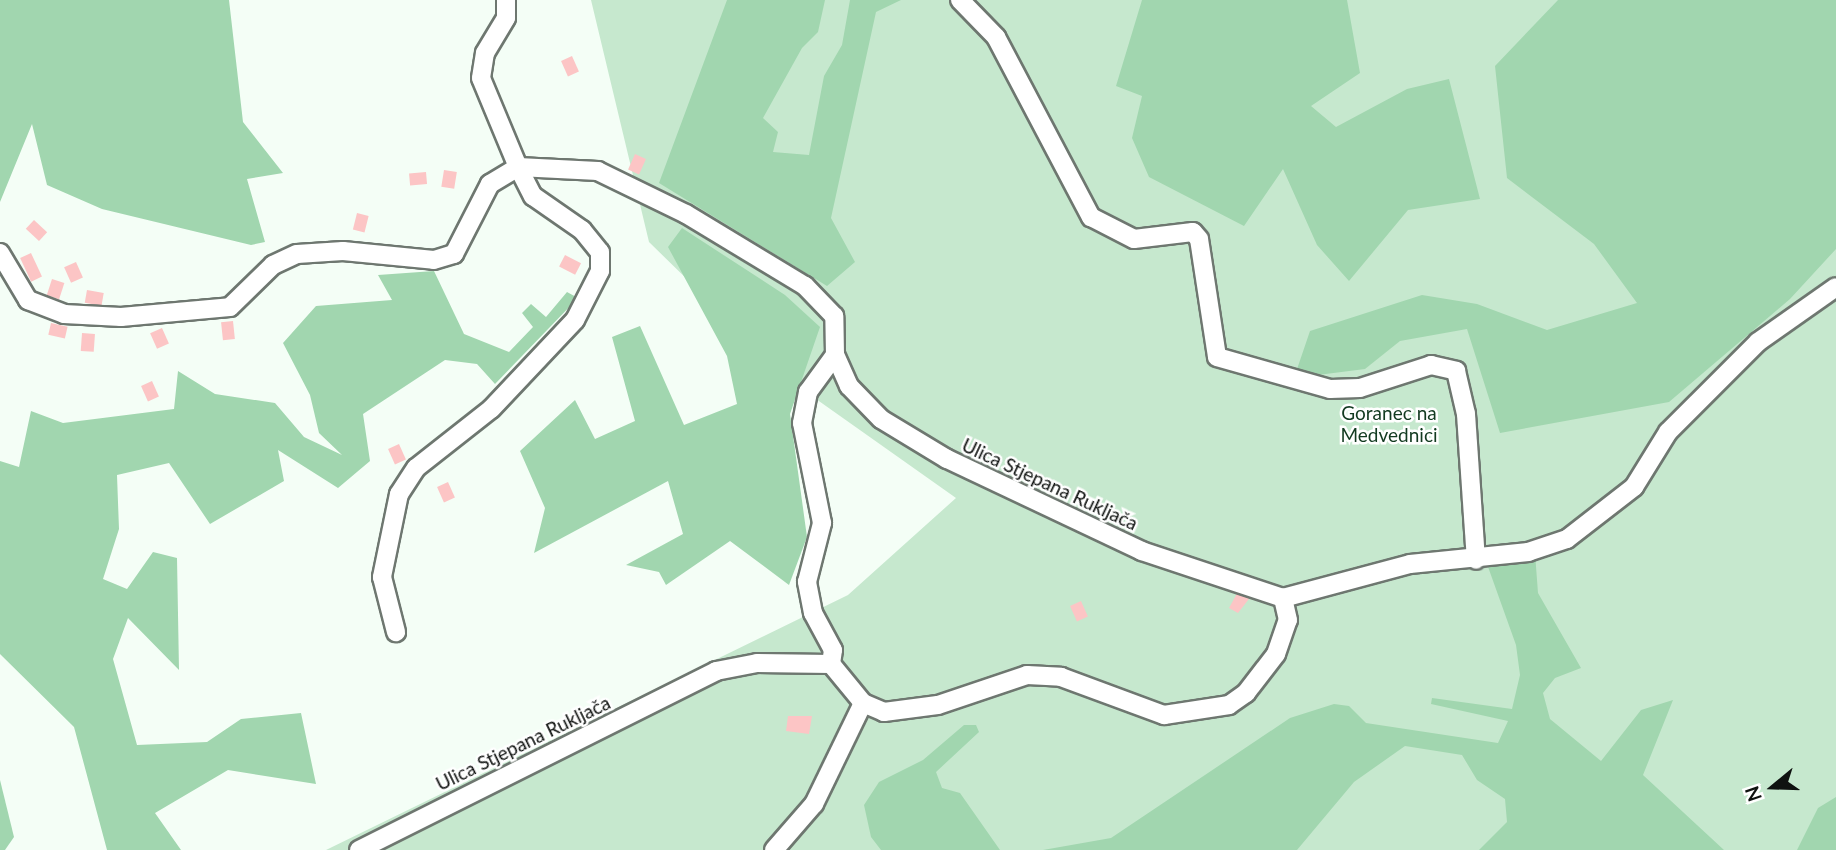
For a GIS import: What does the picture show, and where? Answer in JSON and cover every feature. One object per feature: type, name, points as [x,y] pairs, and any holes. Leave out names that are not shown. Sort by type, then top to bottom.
[{"type":"street","points":[[396,632],[382,578],[400,494],[416,468],[491,409],[575,320],[600,271],[600,252],[573,223],[533,196],[481,78],[485,53],[506,18],[506,0]]},
{"type":"street","points":[[960,0],[996,37],[1091,217],[1134,239],[1193,232],[1199,239],[1217,357],[1330,389],[1360,388],[1432,365],[1456,371],[1466,414],[1476,560]]},
{"type":"street","points":[[0,253],[28,300],[52,311],[105,317],[230,307],[273,265],[297,254],[343,251],[434,260],[454,254],[490,184],[519,167]]},
{"type":"street","name":"Ulica Stjepana Rukljača","points":[[519,167],[598,172],[686,214],[805,286],[834,316],[835,355],[849,386],[881,419],[947,459],[1142,551],[1283,598]]},
{"type":"street","points":[[835,355],[808,392],[802,423],[822,523],[807,582],[813,613],[833,650],[831,664],[863,704],[884,712],[938,705],[1027,675],[1061,677],[1164,715],[1229,705],[1276,654],[1288,620],[1283,598],[1410,564],[1476,560],[1528,552],[1588,527],[1634,487],[1668,432],[1758,342],[1836,287]]},
{"type":"street","name":"Ulica Stjepana Rukljača","points":[[359,850],[716,671],[757,663],[831,664]]},
{"type":"street","points":[[774,850],[814,804],[863,704]]},
{"type":"green space","points":[[0,0],[229,0],[243,122],[283,173],[247,179],[265,242],[251,245],[102,209],[47,185],[32,124],[0,202]]},
{"type":"green space","name":"Goranec na Medvednici","points":[[591,0],[1836,0],[1836,850],[326,850],[848,595],[956,498],[792,382],[649,242]]},
{"type":"green space","points":[[727,0],[825,0],[818,32],[802,48],[763,118],[778,132],[773,152],[809,155],[824,76],[842,45],[850,0],[901,0],[876,12],[831,218],[855,262],[827,286],[659,183]]},
{"type":"green space","points":[[1142,0],[1347,0],[1360,73],[1311,106],[1336,127],[1407,89],[1449,79],[1480,199],[1408,210],[1349,281],[1317,245],[1283,169],[1244,226],[1149,177],[1132,138],[1142,96],[1116,86]]},
{"type":"green space","points":[[1558,0],[1836,0],[1836,249],[1790,299],[1669,402],[1500,433],[1467,329],[1400,341],[1365,369],[1294,378],[1310,331],[1422,295],[1477,304],[1547,330],[1637,303],[1594,244],[1507,178],[1495,66]]},
{"type":"green space","points":[[682,228],[785,295],[820,327],[790,414],[807,537],[789,585],[730,541],[666,585],[659,572],[626,565],[683,534],[668,481],[534,553],[545,508],[520,451],[575,400],[595,439],[635,421],[612,337],[640,326],[684,425],[737,404],[727,356],[668,247]]},
{"type":"green space","points":[[434,271],[464,334],[509,352],[533,327],[522,313],[531,304],[546,317],[567,292],[578,298],[495,384],[477,364],[445,360],[363,414],[370,461],[338,488],[278,450],[284,481],[210,524],[169,463],[117,475],[119,529],[103,579],[127,589],[153,552],[177,558],[179,670],[128,618],[113,659],[137,745],[207,742],[241,719],[301,713],[316,784],[228,770],[155,813],[181,850],[107,850],[74,727],[0,654],[0,461],[19,467],[31,411],[63,423],[174,409],[178,371],[215,394],[275,403],[304,437],[342,455],[319,433],[310,395],[283,343],[316,306],[392,300],[378,275]]},
{"type":"green space","points":[[1535,553],[1538,593],[1581,668],[1555,678],[1543,693],[1550,719],[1601,761],[1641,710],[1673,700],[1643,775],[1724,850],[1479,850],[1507,822],[1505,799],[1477,780],[1462,755],[1405,746],[1354,782],[1297,850],[1043,850],[1111,838],[1290,718],[1334,704],[1349,706],[1366,723],[1498,743],[1508,721],[1431,704],[1432,698],[1512,709],[1520,675],[1516,645],[1487,564]]},
{"type":"green space","points":[[964,725],[976,725],[979,732],[936,772],[942,788],[960,793],[1000,850],[881,850],[871,837],[864,805],[879,782],[923,760]]},
{"type":"green space","points":[[0,780],[14,837],[5,850],[0,850]]},
{"type":"green space","points":[[1836,797],[1836,850],[1797,850],[1818,808]]},
{"type":"building","points":[[572,56],[579,72],[568,76],[561,61]]},
{"type":"building","points":[[635,154],[646,159],[639,174],[628,170]]},
{"type":"building","points":[[444,170],[457,172],[454,189],[441,187]]},
{"type":"building","points":[[426,172],[427,184],[410,185],[409,173]]},
{"type":"building","points":[[357,213],[369,216],[365,232],[353,229]]},
{"type":"building","points":[[34,220],[47,232],[39,241],[26,229]]},
{"type":"building","points":[[31,253],[42,277],[31,282],[20,258]]},
{"type":"building","points":[[565,255],[581,263],[575,275],[559,267]]},
{"type":"building","points":[[76,262],[83,278],[71,283],[64,267]]},
{"type":"building","points":[[52,279],[64,283],[59,299],[47,295]]},
{"type":"building","points":[[87,290],[104,293],[101,306],[85,303]]},
{"type":"building","points":[[233,321],[235,339],[223,340],[221,322]]},
{"type":"building","points":[[51,323],[68,327],[65,339],[48,335]]},
{"type":"building","points":[[162,328],[169,344],[157,349],[150,333]]},
{"type":"building","points":[[82,333],[95,334],[94,352],[81,351]]},
{"type":"building","points":[[152,381],[159,397],[148,401],[141,386]]},
{"type":"building","points":[[399,444],[406,460],[395,464],[388,449]]},
{"type":"building","points":[[448,482],[455,498],[444,502],[437,487]]},
{"type":"building","points":[[1240,588],[1252,595],[1238,613],[1229,608]]},
{"type":"building","points":[[1081,601],[1088,617],[1077,621],[1070,606]]},
{"type":"building","points":[[788,716],[812,716],[809,734],[786,731]]}]
